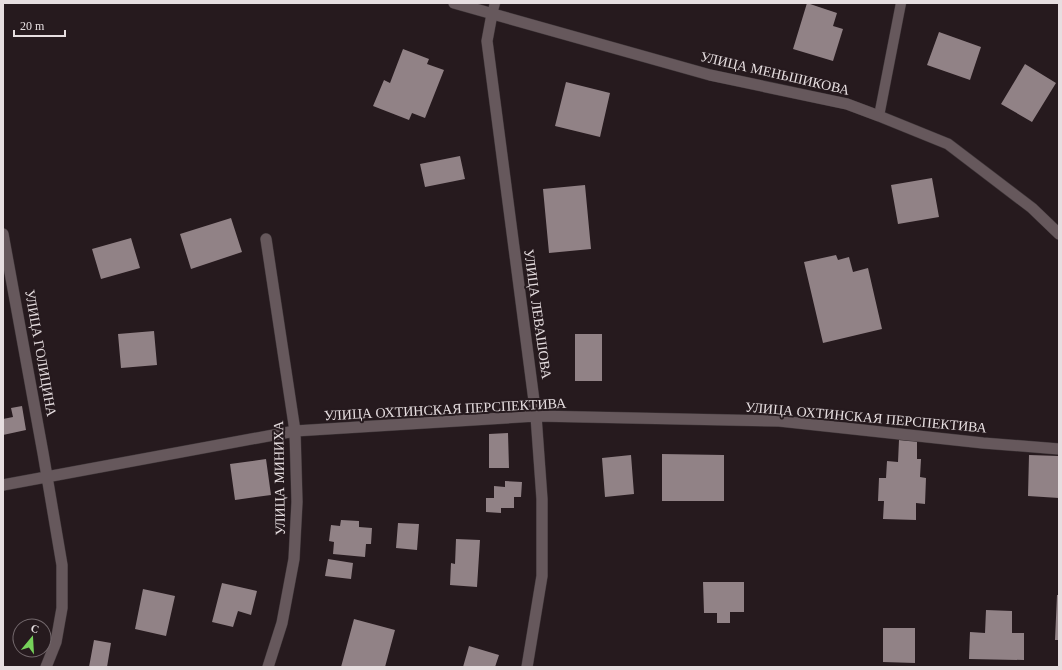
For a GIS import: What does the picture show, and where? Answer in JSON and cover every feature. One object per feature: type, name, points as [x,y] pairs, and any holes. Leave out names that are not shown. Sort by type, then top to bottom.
[{"type":"street","name":"УЛИЦА МЕНЬШИКОВА","points":[[454,3],[710,75],[847,104],[879,116],[948,144],[1032,208],[1059,234]]},
{"type":"street","name":"УЛИЦА ЛЕВАШОВА","points":[[492,14],[487,41],[536,416],[542,499],[542,576],[527,667]]},
{"type":"street","name":"УЛИЦА ГОЛИЦИНА","points":[[3,234],[62,565],[62,608],[56,642],[46,667]]},
{"type":"street","name":"УЛИЦА МИНИХА","points":[[266,239],[295,431],[297,502],[294,559],[282,623],[268,667]]},
{"type":"street","name":"УЛИЦА ОХТИНСКАЯ ПЕРСПЕКТИВА","points":[[3,485],[295,431],[536,416],[779,421],[982,443],[1059,449]]},
{"type":"lane","points":[[492,14],[495,3]]},
{"type":"lane","points":[[879,116],[901,3]]},
{"type":"building","points":[[807,3],[837,13],[833,26],[843,29],[833,61],[793,49]]},
{"type":"building","points":[[939,32],[981,47],[970,80],[927,65]]},
{"type":"building","points":[[403,49],[429,59],[427,64],[444,70],[425,118],[412,113],[409,120],[373,106],[384,80],[390,83]]},
{"type":"building","points":[[1025,64],[1056,83],[1032,122],[1001,104]]},
{"type":"building","points":[[566,82],[610,93],[600,137],[555,126]]},
{"type":"building","points":[[460,156],[465,179],[425,187],[420,164]]},
{"type":"building","points":[[932,178],[939,217],[898,224],[891,185]]},
{"type":"building","points":[[585,185],[591,249],[549,253],[543,189]]},
{"type":"building","points":[[231,218],[242,252],[191,269],[180,234]]},
{"type":"building","points":[[131,238],[140,268],[101,279],[92,249]]},
{"type":"building","points":[[836,255],[838,260],[849,257],[853,272],[868,268],[882,329],[823,343],[804,262]]},
{"type":"building","points":[[154,331],[157,365],[121,368],[118,334]]},
{"type":"building","points":[[575,334],[602,334],[602,381],[575,381]]},
{"type":"building","points":[[22,406],[26,430],[3,435],[3,419],[13,417],[11,408]]},
{"type":"building","points":[[508,433],[509,468],[489,468],[489,434]]},
{"type":"building","points":[[899,440],[917,441],[917,459],[921,459],[920,477],[926,478],[925,504],[916,503],[916,520],[883,519],[884,501],[878,501],[879,478],[886,478],[887,461],[898,462]]},
{"type":"building","points":[[662,454],[724,455],[724,501],[662,501]]},
{"type":"building","points":[[631,455],[634,494],[605,497],[602,458]]},
{"type":"building","points":[[1029,455],[1059,456],[1059,498],[1028,496]]},
{"type":"building","points":[[266,459],[271,495],[235,500],[230,464]]},
{"type":"building","points":[[505,481],[522,482],[521,497],[514,497],[514,508],[501,508],[501,513],[486,512],[486,498],[494,498],[494,486],[505,487]]},
{"type":"building","points":[[341,520],[359,521],[359,527],[372,528],[371,544],[366,544],[365,557],[333,554],[334,542],[329,541],[331,525],[340,526]]},
{"type":"building","points":[[398,523],[419,524],[417,550],[396,548]]},
{"type":"building","points":[[456,539],[480,540],[477,587],[450,585],[451,563],[455,564]]},
{"type":"building","points":[[328,559],[353,563],[351,579],[325,576]]},
{"type":"building","points":[[703,582],[744,582],[744,612],[730,612],[730,623],[717,623],[717,613],[704,613]]},
{"type":"building","points":[[222,583],[257,591],[251,615],[238,611],[233,627],[212,622]]},
{"type":"building","points":[[143,589],[175,596],[166,636],[135,629]]},
{"type":"building","points":[[1057,595],[1059,595],[1059,640],[1055,640]]},
{"type":"building","points":[[986,610],[1012,611],[1012,633],[1024,633],[1024,660],[969,659],[970,632],[985,633]]},
{"type":"building","points":[[354,619],[395,630],[385,667],[341,667]]},
{"type":"building","points":[[883,628],[915,628],[915,663],[883,662]]},
{"type":"building","points":[[94,640],[111,643],[107,667],[89,667]]},
{"type":"building","points":[[469,646],[499,655],[495,667],[463,667]]}]
